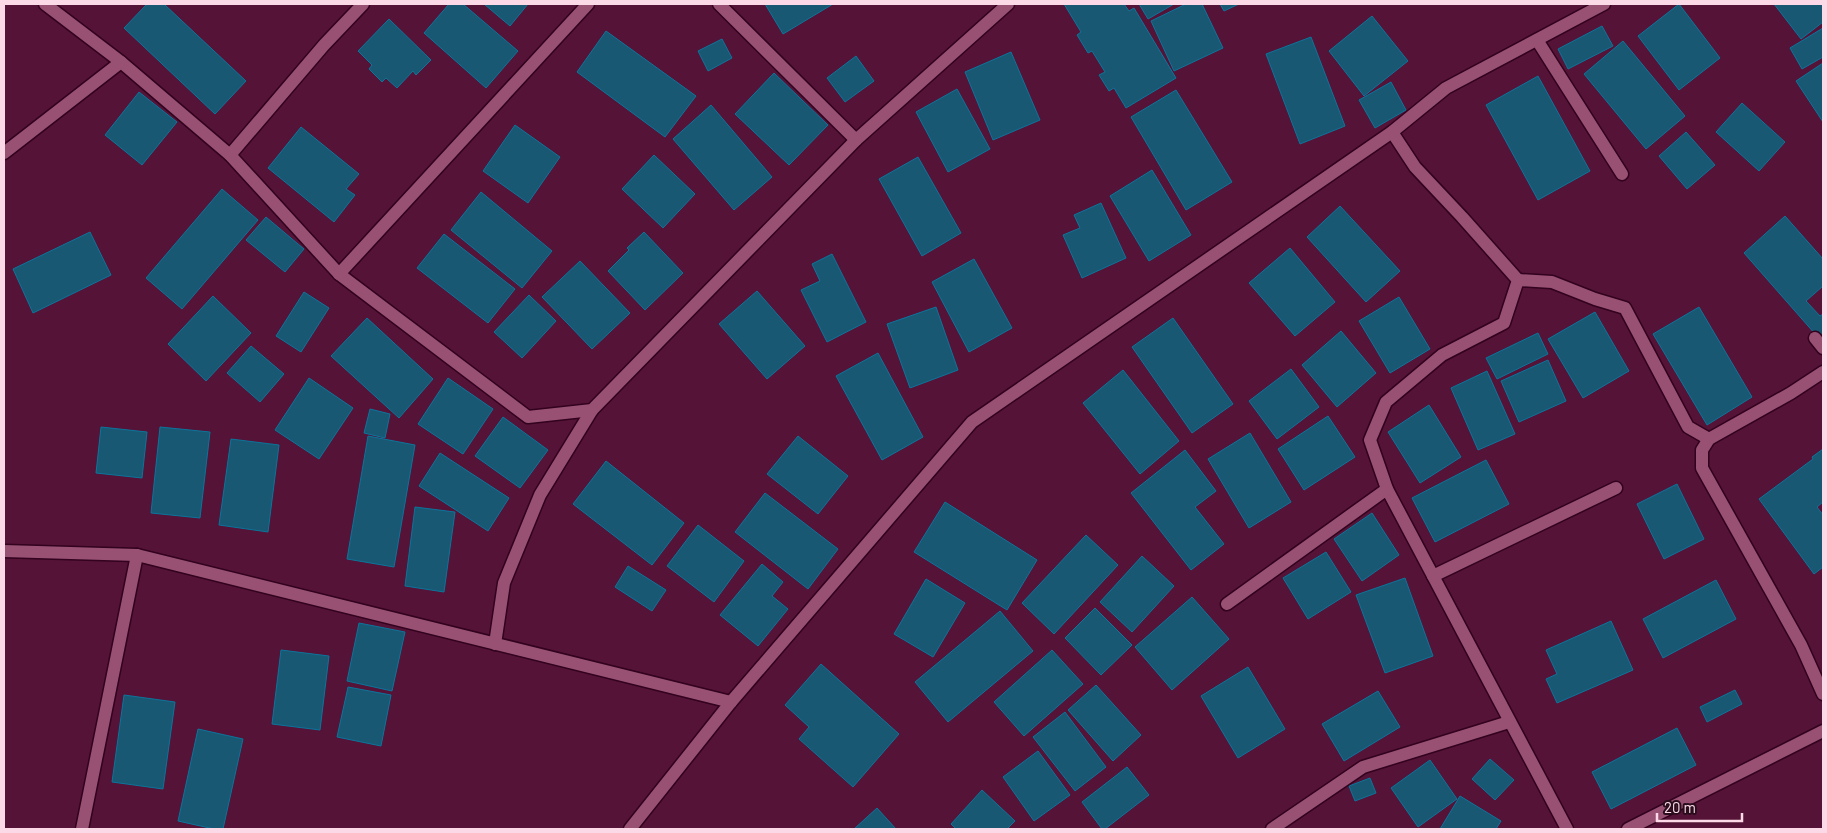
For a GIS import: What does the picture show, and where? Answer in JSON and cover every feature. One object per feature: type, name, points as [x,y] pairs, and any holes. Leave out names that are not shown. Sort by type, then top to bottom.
[{"type":"street","points":[[45,4],[122,62],[230,155],[339,274],[528,417],[592,410]]},
{"type":"street","points":[[230,155],[324,45],[363,4]]},
{"type":"street","points":[[339,274],[588,4]]},
{"type":"street","points":[[720,4],[856,140]]},
{"type":"street","points":[[495,644],[504,583],[540,496],[592,410],[856,140],[1008,4]]},
{"type":"street","points":[[630,829],[730,702],[972,422],[1392,132],[1446,88],[1604,4]]},
{"type":"street","points":[[1537,40],[1622,174]]},
{"type":"street","points":[[4,153],[122,62]]},
{"type":"street","points":[[1392,132],[1415,167],[1518,280],[1552,282],[1595,299],[1625,308],[1688,427],[1709,438]]},
{"type":"street","points":[[1518,280],[1504,324],[1442,355],[1386,402],[1370,440],[1387,488],[1567,829]]},
{"type":"street","points":[[1823,372],[1791,393],[1709,438],[1702,450],[1702,468],[1801,645],[1823,694]]},
{"type":"street","points":[[1227,604],[1387,488]]},
{"type":"street","points":[[1433,576],[1616,488]]},
{"type":"street","points":[[4,551],[137,555],[730,702]]},
{"type":"street","points":[[82,829],[137,555]]},
{"type":"street","points":[[1272,829],[1363,767],[1509,722]]},
{"type":"street","points":[[1628,829],[1823,731]]},
{"type":"building","points":[[147,4],[164,4],[246,81],[215,114],[124,28]]},
{"type":"building","points":[[449,4],[463,4],[518,51],[486,88],[424,33]]},
{"type":"building","points":[[484,4],[528,4],[510,26]]},
{"type":"building","points":[[765,4],[833,4],[783,34]]},
{"type":"building","points":[[1064,4],[1124,4],[1129,11],[1134,8],[1176,78],[1126,108],[1114,88],[1109,91],[1099,75],[1105,72],[1092,51],[1088,53],[1077,35],[1081,32]]},
{"type":"building","points":[[1139,4],[1174,4],[1148,19]]},
{"type":"building","points":[[1186,4],[1202,4],[1223,48],[1174,71],[1151,21]]},
{"type":"building","points":[[1220,4],[1239,4],[1224,11]]},
{"type":"building","points":[[1679,4],[1720,58],[1679,90],[1638,36]]},
{"type":"building","points":[[1774,4],[1823,4],[1823,22],[1801,39]]},
{"type":"building","points":[[1372,16],[1408,61],[1364,96],[1329,51]]},
{"type":"building","points":[[389,19],[431,60],[416,75],[413,71],[397,88],[386,78],[382,82],[369,69],[372,65],[358,51]]},
{"type":"building","points":[[1602,26],[1613,46],[1568,69],[1558,49]]},
{"type":"building","points":[[1823,28],[1823,57],[1802,69],[1790,48]]},
{"type":"building","points":[[606,31],[696,96],[665,137],[577,72]]},
{"type":"building","points":[[1311,37],[1345,126],[1300,144],[1266,54]]},
{"type":"building","points":[[722,39],[732,58],[708,71],[698,51]]},
{"type":"building","points":[[1623,41],[1685,116],[1646,149],[1584,74]]},
{"type":"building","points":[[1011,52],[1040,120],[993,140],[965,72]]},
{"type":"building","points":[[856,56],[874,81],[845,102],[827,78]]},
{"type":"building","points":[[1823,63],[1823,122],[1796,81]]},
{"type":"building","points":[[774,73],[828,125],[789,165],[735,114]]},
{"type":"building","points":[[1538,76],[1590,171],[1538,200],[1486,105]]},
{"type":"building","points":[[1391,82],[1406,110],[1375,128],[1359,100]]},
{"type":"building","points":[[957,89],[990,149],[948,172],[916,112]]},
{"type":"building","points":[[1176,90],[1232,182],[1186,210],[1131,117]]},
{"type":"building","points":[[139,92],[177,122],[142,165],[105,135]]},
{"type":"building","points":[[1742,103],[1785,142],[1759,171],[1716,132]]},
{"type":"building","points":[[711,105],[772,177],[734,210],[673,139]]},
{"type":"building","points":[[515,125],[560,157],[528,203],[483,171]]},
{"type":"building","points":[[301,127],[359,174],[346,189],[355,195],[334,222],[268,168]]},
{"type":"building","points":[[1686,132],[1715,165],[1687,189],[1659,156]]},
{"type":"building","points":[[654,155],[695,194],[663,228],[622,189]]},
{"type":"building","points":[[918,157],[961,233],[922,256],[879,179]]},
{"type":"building","points":[[1152,170],[1191,235],[1149,261],[1110,196]]},
{"type":"building","points":[[222,189],[258,220],[182,309],[146,278]]},
{"type":"building","points":[[481,192],[552,251],[522,288],[451,230]]},
{"type":"building","points":[[1101,203],[1126,258],[1082,278],[1063,235],[1080,228],[1074,215]]},
{"type":"building","points":[[1340,206],[1400,271],[1366,302],[1307,237]]},
{"type":"building","points":[[1785,216],[1823,259],[1823,286],[1806,301],[1820,316],[1823,314],[1823,343],[1744,253]]},
{"type":"building","points":[[266,217],[304,249],[285,272],[246,240]]},
{"type":"building","points":[[90,232],[111,275],[33,313],[13,269]]},
{"type":"building","points":[[644,232],[683,273],[645,310],[608,271],[629,250],[627,248]]},
{"type":"building","points":[[444,234],[515,289],[488,323],[417,268]]},
{"type":"building","points":[[1290,248],[1335,302],[1295,336],[1249,283]]},
{"type":"building","points":[[832,254],[866,322],[827,342],[801,290],[820,281],[812,264]]},
{"type":"building","points":[[974,259],[1012,328],[969,352],[932,282]]},
{"type":"building","points":[[580,261],[630,313],[592,349],[542,297]]},
{"type":"building","points":[[757,291],[805,346],[767,379],[719,324]]},
{"type":"building","points":[[304,292],[329,308],[301,352],[276,336]]},
{"type":"building","points":[[529,295],[556,321],[522,358],[494,332]]},
{"type":"building","points":[[213,296],[251,333],[206,381],[168,344]]},
{"type":"building","points":[[1399,297],[1430,349],[1390,373],[1359,321]]},
{"type":"building","points":[[936,307],[958,370],[910,388],[887,324]]},
{"type":"building","points":[[1699,307],[1752,397],[1707,425],[1653,334]]},
{"type":"building","points":[[1595,312],[1629,371],[1583,398],[1548,339]]},
{"type":"building","points":[[367,318],[433,379],[399,418],[331,356]]},
{"type":"building","points":[[1173,318],[1233,404],[1192,433],[1132,347]]},
{"type":"building","points":[[1341,331],[1376,373],[1337,407],[1302,365]]},
{"type":"building","points":[[1538,333],[1548,354],[1497,379],[1486,358]]},
{"type":"building","points":[[251,346],[284,374],[260,402],[227,373]]},
{"type":"building","points":[[878,353],[923,437],[882,460],[836,376]]},
{"type":"building","points":[[1548,360],[1566,401],[1519,422],[1501,381]]},
{"type":"building","points":[[1291,369],[1319,407],[1277,439],[1249,401]]},
{"type":"building","points":[[1123,370],[1179,441],[1140,474],[1083,403]]},
{"type":"building","points":[[1487,371],[1515,434],[1478,450],[1451,388]]},
{"type":"building","points":[[309,378],[353,408],[319,459],[275,430]]},
{"type":"building","points":[[448,378],[493,409],[463,454],[418,424]]},
{"type":"building","points":[[1429,405],[1461,457],[1420,483],[1388,432]]},
{"type":"building","points":[[370,409],[390,414],[385,438],[364,433]]},
{"type":"building","points":[[1328,416],[1355,457],[1304,490],[1278,449]]},
{"type":"building","points":[[503,417],[548,450],[520,488],[475,456]]},
{"type":"building","points":[[101,427],[147,432],[142,478],[96,473]]},
{"type":"building","points":[[160,427],[210,432],[200,518],[151,513]]},
{"type":"building","points":[[1250,433],[1291,502],[1249,528],[1208,459]]},
{"type":"building","points":[[368,436],[415,445],[394,567],[347,559]]},
{"type":"building","points":[[798,436],[848,476],[818,514],[767,474]]},
{"type":"building","points":[[231,439],[279,445],[268,532],[219,525]]},
{"type":"building","points":[[1823,449],[1823,502],[1817,507],[1823,515],[1823,567],[1814,574],[1759,499],[1813,459],[1812,457]]},
{"type":"building","points":[[1185,450],[1216,491],[1195,507],[1224,544],[1191,570],[1131,493]]},
{"type":"building","points":[[440,453],[509,498],[488,531],[419,486]]},
{"type":"building","points":[[1486,460],[1509,504],[1435,542],[1412,498]]},
{"type":"building","points":[[606,461],[684,523],[652,565],[573,504]]},
{"type":"building","points":[[1677,484],[1704,539],[1664,559],[1637,504]]},
{"type":"building","points":[[765,493],[838,549],[808,589],[735,532]]},
{"type":"building","points":[[945,502],[1037,560],[1007,610],[914,552]]},
{"type":"building","points":[[415,507],[455,512],[444,592],[405,586]]},
{"type":"building","points":[[1372,513],[1399,555],[1362,581],[1334,539]]},
{"type":"building","points":[[698,525],[744,561],[714,602],[667,566]]},
{"type":"building","points":[[1086,535],[1118,565],[1054,634],[1022,603]]},
{"type":"building","points":[[1326,552],[1351,592],[1308,619],[1283,578]]},
{"type":"building","points":[[1142,556],[1174,586],[1132,632],[1100,602]]},
{"type":"building","points":[[762,564],[783,582],[772,596],[788,609],[758,646],[720,615]]},
{"type":"building","points":[[628,566],[666,590],[652,611],[615,587]]},
{"type":"building","points":[[1405,578],[1433,656],[1385,673],[1356,595]]},
{"type":"building","points":[[926,579],[965,603],[933,657],[894,634]]},
{"type":"building","points":[[1716,580],[1736,619],[1663,658],[1643,619]]},
{"type":"building","points":[[1192,597],[1229,639],[1172,690],[1135,647]]},
{"type":"building","points":[[1095,608],[1132,645],[1101,675],[1065,638]]},
{"type":"building","points":[[1000,611],[1033,651],[948,722],[915,682]]},
{"type":"building","points":[[1611,621],[1633,670],[1557,703],[1546,679],[1557,674],[1546,650]]},
{"type":"building","points":[[359,623],[405,632],[392,691],[347,681]]},
{"type":"building","points":[[281,650],[329,656],[320,730],[272,724]]},
{"type":"building","points":[[1052,650],[1083,684],[1024,736],[994,702]]},
{"type":"building","points":[[821,664],[899,734],[853,787],[799,739],[809,727],[785,705]]},
{"type":"building","points":[[1248,667],[1285,729],[1238,758],[1201,696]]},
{"type":"building","points":[[1096,685],[1141,735],[1113,761],[1068,710]]},
{"type":"building","points":[[348,687],[391,695],[381,746],[337,737]]},
{"type":"building","points":[[1735,690],[1742,704],[1707,722],[1700,707]]},
{"type":"building","points":[[1378,691],[1400,727],[1344,761],[1322,724]]},
{"type":"building","points":[[124,695],[175,702],[163,789],[112,782]]},
{"type":"building","points":[[1065,712],[1106,767],[1075,791],[1033,737]]},
{"type":"building","points":[[1677,728],[1696,765],[1611,809],[1592,772]]},
{"type":"building","points":[[198,729],[243,739],[223,829],[214,829],[178,821]]},
{"type":"building","points":[[1038,751],[1070,795],[1034,821],[1003,777]]},
{"type":"building","points":[[1490,759],[1514,780],[1495,800],[1472,779]]},
{"type":"building","points":[[1430,760],[1457,799],[1418,827],[1391,788]]},
{"type":"building","points":[[1127,767],[1149,795],[1105,829],[1102,829],[1082,802]]},
{"type":"building","points":[[1370,778],[1376,793],[1355,801],[1349,786]]},
{"type":"building","points":[[982,790],[1015,821],[1007,829],[956,829],[951,824]]},
{"type":"building","points":[[1460,796],[1501,821],[1496,829],[1440,829]]},
{"type":"building","points":[[877,808],[896,829],[854,829]]}]
